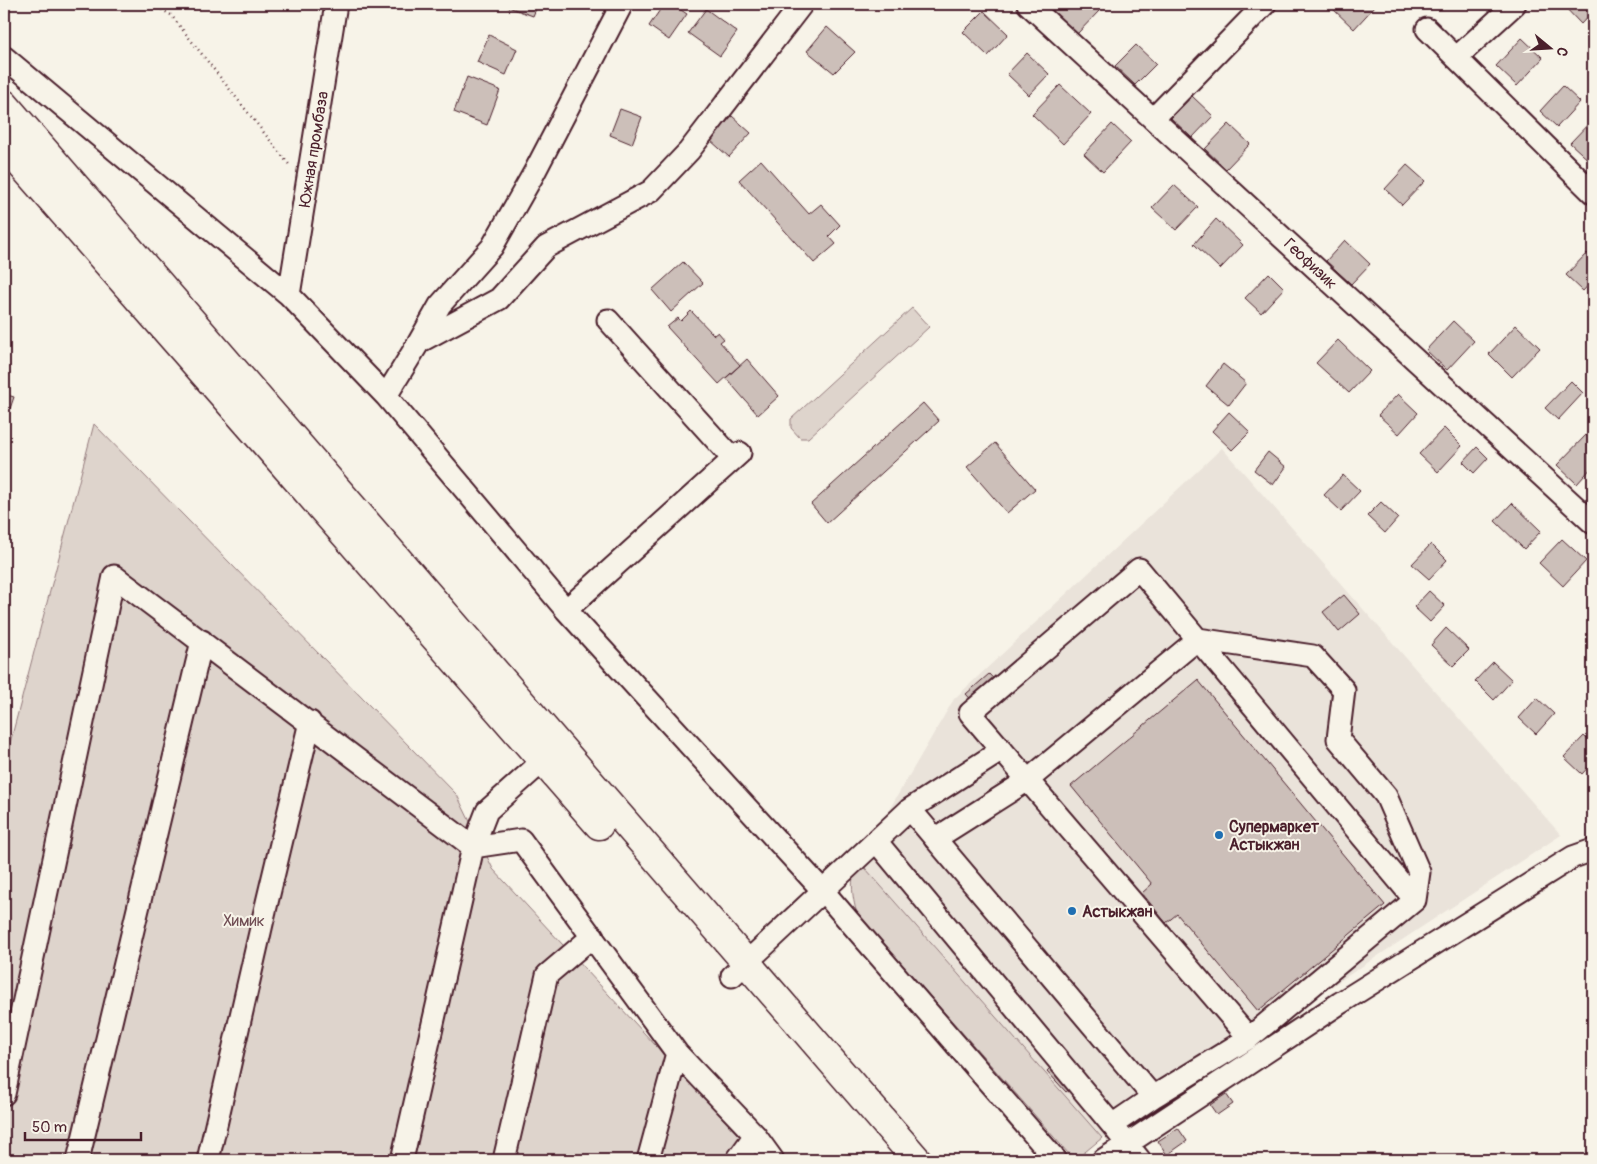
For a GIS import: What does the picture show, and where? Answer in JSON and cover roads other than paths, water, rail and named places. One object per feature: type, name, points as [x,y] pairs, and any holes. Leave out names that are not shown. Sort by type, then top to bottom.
[{"type":"highway","points":[[4,104],[551,754]]},
{"type":"highway","points":[[4,145],[551,754],[739,970],[893,1160]]},
{"type":"highway","points":[[739,970],[917,1160]]},
{"type":"street","name":"Южная промбаза","points":[[289,295],[336,4]]},
{"type":"street","points":[[386,396],[440,305],[492,247],[534,173],[622,4]]},
{"type":"street","points":[[419,342],[499,299],[546,247],[650,191],[689,151],[802,4]]},
{"type":"street","name":"Геофизик","points":[[1028,4],[1593,523]]},
{"type":"street","points":[[1153,119],[1265,4]]},
{"type":"street","points":[[1456,58],[1515,4]]},
{"type":"street","points":[[1428,29],[1593,193]]},
{"type":"street","points":[[4,56],[289,295],[386,396],[566,610],[823,891],[1056,1160]]},
{"type":"street","points":[[566,610],[737,456],[608,320]]},
{"type":"street","points":[[1249,1038],[970,713],[1138,568],[1415,900]]},
{"type":"street","points":[[4,1094],[114,576],[310,722],[473,847],[521,840],[677,1053],[755,1135],[774,1160]]},
{"type":"street","points":[[935,839],[1028,780],[1198,639],[1313,656],[1344,690],[1338,739],[1386,796],[1419,872],[1415,900],[1249,1038],[1153,1097],[1112,1125]]},
{"type":"street","points":[[78,1160],[202,641]]},
{"type":"street","points":[[208,1160],[310,722]]},
{"type":"street","points":[[739,970],[910,809],[1002,750]]},
{"type":"street","points":[[402,1160],[473,847],[488,811],[551,754]]},
{"type":"street","points":[[910,809],[1153,1097]]},
{"type":"street","points":[[876,841],[1140,1160]]},
{"type":"street","points":[[1103,1160],[1348,998],[1573,857],[1593,850]]},
{"type":"street","points":[[504,1160],[547,975],[593,936]]},
{"type":"street","points":[[648,1160],[677,1053]]},
{"type":"street","points":[[737,1160],[755,1135]]},
{"type":"place","name":"Супермаркет Астыкжан","points":[[1219,835]]},
{"type":"place","name":"Астыкжан","points":[[1072,911]]},
{"type":"park label","name":"Химик","points":[[244,920]]}]
